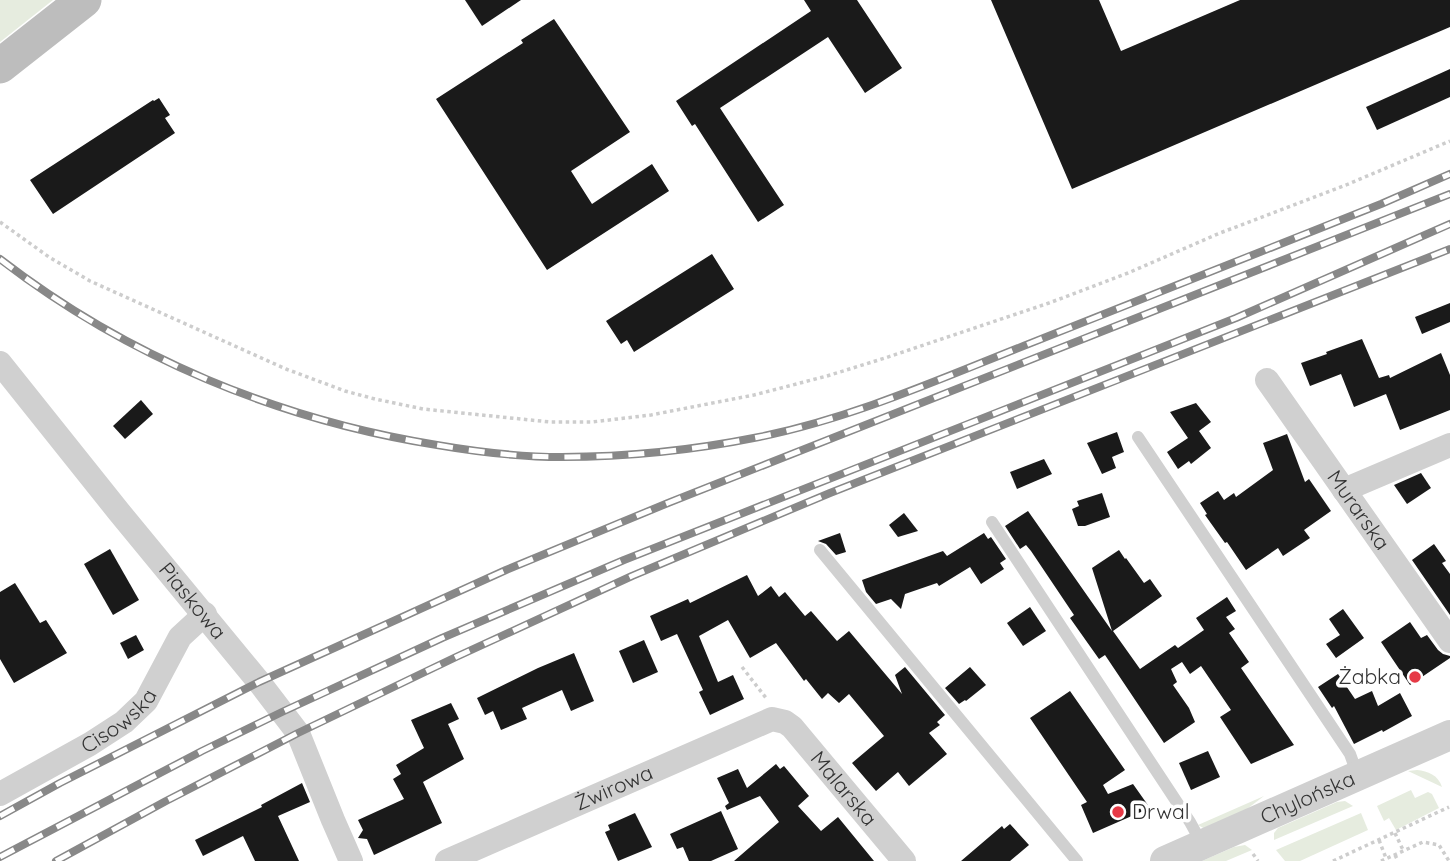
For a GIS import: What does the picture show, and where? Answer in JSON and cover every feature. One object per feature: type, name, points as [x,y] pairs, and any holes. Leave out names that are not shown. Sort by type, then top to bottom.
[{"type":"main road","points":[[0,66],[84,0]]},
{"type":"street","name":"Piaskowa","points":[[0,363],[205,614],[298,733],[351,861]]},
{"type":"street","name":"Murarska","points":[[1267,380],[1450,641]]},
{"type":"street","points":[[1344,490],[1450,445]]},
{"type":"street","name":"Cisowska","points":[[0,794],[124,722],[146,701],[180,636],[205,614]]},
{"type":"street","name":"Żwirowa","points":[[447,861],[765,721],[772,719],[784,723]]},
{"type":"street","name":"Malarska","points":[[784,723],[792,727],[904,861]]},
{"type":"street","name":"Chylońska","points":[[1166,861],[1358,776],[1448,740]]},
{"type":"lane","points":[[1138,438],[1350,754],[1358,776]]},
{"type":"lane","points":[[992,522],[1190,821],[1202,845]]},
{"type":"lane","points":[[820,550],[1077,861]]},
{"type":"path","points":[[0,222],[49,257],[90,281],[286,369],[345,391],[423,409],[550,422],[592,422],[651,415],[754,395],[885,358],[1049,303],[1128,273],[1220,233],[1346,185],[1450,141]]},
{"type":"path","points":[[742,667],[784,723]]},
{"type":"path","points":[[1333,861],[1449,807]]},
{"type":"path","points":[[1395,833],[1403,851]]},
{"type":"path","points":[[1379,840],[1387,858]]},
{"type":"path","points":[[1381,861],[1423,842],[1439,845],[1449,861]]},
{"type":"path","points":[[1253,854],[1258,861]]},
{"type":"path","points":[[1395,855],[1398,861]]},
{"type":"shaded area","points":[[0,0],[53,0],[0,42]]},
{"type":"shaded area","points":[[1417,770],[1432,774],[1442,787],[1408,771]]},
{"type":"shaded area","points":[[1411,790],[1415,798],[1428,792],[1432,794],[1439,808],[1396,830],[1389,818],[1384,821],[1377,806]]},
{"type":"shaded area","points":[[1264,796],[1243,812],[1205,829],[1198,825]]},
{"type":"shaded area","points":[[1345,801],[1353,806],[1274,840],[1274,833],[1278,828]]},
{"type":"shaded area","points":[[1361,813],[1368,830],[1300,861],[1285,861],[1276,850]]},
{"type":"shaded area","points":[[1245,845],[1252,850],[1226,861],[1202,861],[1234,847]]},
{"type":"building","points":[[465,0],[521,0],[482,26]]},
{"type":"building","points":[[804,0],[857,0],[902,68],[865,93],[828,37],[720,108],[784,205],[758,222],[695,124],[692,126],[676,101],[811,11]]},
{"type":"building","points":[[991,0],[1099,0],[1121,51],[1240,0],[1450,0],[1450,27],[1072,189]]},
{"type":"building","points":[[554,19],[630,132],[571,171],[592,204],[652,164],[669,191],[547,270],[436,99],[523,43],[521,40]]},
{"type":"building","points":[[1450,69],[1450,97],[1377,130],[1366,107]]},
{"type":"building","points":[[159,98],[170,115],[165,118],[175,133],[53,214],[30,180]]},
{"type":"building","points":[[712,254],[734,289],[634,352],[627,340],[621,344],[606,321]]},
{"type":"building","points":[[1450,303],[1450,322],[1422,334],[1415,317]]},
{"type":"building","points":[[1362,339],[1379,378],[1389,375],[1390,378],[1441,353],[1450,375],[1450,410],[1400,430],[1386,394],[1354,407],[1341,374],[1310,386],[1301,363]]},
{"type":"building","points":[[141,400],[153,414],[125,439],[113,426]]},
{"type":"building","points":[[1196,403],[1211,422],[1199,431],[1211,448],[1191,464],[1189,461],[1178,469],[1167,452],[1188,438],[1170,412]]},
{"type":"building","points":[[1117,432],[1124,452],[1112,457],[1116,468],[1102,474],[1087,443]]},
{"type":"building","points":[[1287,434],[1305,482],[1309,479],[1331,511],[1304,530],[1310,538],[1283,556],[1278,548],[1246,570],[1205,515],[1207,514],[1200,503],[1218,491],[1224,500],[1234,493],[1236,497],[1273,470],[1263,443]]},
{"type":"building","points":[[1044,459],[1052,474],[1017,489],[1010,472]]},
{"type":"building","points":[[1421,473],[1431,488],[1407,504],[1394,485]]},
{"type":"building","points":[[1102,493],[1110,517],[1078,526],[1072,509],[1079,506],[1077,501]]},
{"type":"building","points":[[1028,511],[1112,631],[1092,568],[1119,550],[1144,583],[1150,579],[1162,596],[1113,631],[1140,669],[1175,645],[1178,648],[1204,630],[1196,618],[1227,597],[1236,611],[1226,617],[1235,629],[1229,633],[1249,662],[1241,668],[1294,745],[1251,764],[1220,717],[1231,710],[1201,666],[1190,674],[1182,662],[1171,669],[1177,682],[1173,685],[1195,722],[1164,743],[1105,655],[1099,659],[1070,618],[1074,615],[1031,551],[1026,545],[1020,549],[1005,526]]},
{"type":"building","points":[[904,513],[918,531],[898,537],[889,525]]},
{"type":"building","points":[[840,533],[846,552],[836,555],[826,544],[818,541]]},
{"type":"building","points":[[984,533],[988,539],[991,537],[1006,559],[1000,563],[1004,569],[981,584],[970,567],[939,586],[937,583],[905,594],[901,609],[891,599],[876,604],[866,592],[862,580],[943,551],[947,556]]},
{"type":"building","points":[[1434,544],[1446,561],[1442,563],[1450,574],[1450,615],[1412,560]]},
{"type":"building","points":[[110,549],[139,600],[113,615],[84,564]]},
{"type":"building","points":[[747,575],[758,596],[771,586],[779,597],[785,592],[805,616],[811,611],[837,641],[849,631],[902,694],[895,675],[905,667],[945,715],[937,722],[940,725],[929,733],[947,754],[909,786],[898,772],[876,791],[852,763],[884,736],[849,694],[839,703],[828,693],[822,699],[806,679],[804,681],[776,643],[750,658],[728,620],[699,636],[718,682],[733,675],[744,699],[710,715],[699,692],[703,690],[677,634],[661,641],[650,616],[688,599],[690,603]]},
{"type":"building","points":[[15,583],[40,623],[46,620],[67,653],[14,683],[0,659],[0,592]]},
{"type":"building","points":[[1030,607],[1046,631],[1023,646],[1007,623]]},
{"type":"building","points":[[1343,609],[1364,638],[1336,658],[1326,644],[1340,635],[1329,619]]},
{"type":"building","points":[[1410,622],[1421,638],[1427,635],[1438,650],[1450,658],[1410,685],[1381,642]]},
{"type":"building","points":[[136,635],[144,650],[128,659],[120,643]]},
{"type":"building","points":[[644,640],[658,672],[633,683],[619,651]]},
{"type":"building","points":[[574,653],[594,701],[571,711],[562,690],[522,708],[527,719],[501,730],[493,711],[485,715],[477,698]]},
{"type":"building","points":[[970,667],[986,685],[959,704],[945,688]]},
{"type":"building","points":[[1338,674],[1355,699],[1372,691],[1378,706],[1400,693],[1412,716],[1354,744],[1334,706],[1332,708],[1318,687]]},
{"type":"building","points":[[1070,691],[1125,770],[1103,785],[1108,794],[1133,784],[1150,808],[1093,833],[1081,805],[1087,802],[1030,718]]},
{"type":"building","points":[[451,703],[459,719],[448,724],[464,759],[423,782],[442,823],[374,855],[367,839],[358,838],[363,830],[358,820],[404,799],[393,779],[401,774],[396,765],[424,748],[411,720]]},
{"type":"building","points":[[1208,751],[1220,777],[1191,790],[1179,763]]},
{"type":"building","points":[[776,764],[780,769],[784,766],[809,796],[798,806],[821,831],[838,817],[874,861],[734,861],[779,822],[760,796],[727,810],[725,806],[729,803],[717,778],[738,769],[747,788]]},
{"type":"building","points":[[302,783],[310,802],[278,816],[299,861],[255,861],[243,836],[203,856],[195,840],[262,807],[261,805]]},
{"type":"building","points":[[721,811],[738,849],[711,861],[689,861],[683,847],[677,849],[670,834]]},
{"type":"building","points":[[635,813],[652,847],[618,861],[605,832],[610,830],[608,825]]},
{"type":"building","points":[[1010,824],[1029,845],[1010,861],[961,861],[1002,826],[1004,829]]},
{"type":"railway","points":[[0,259],[100,326],[152,354],[263,401],[378,434],[452,448],[531,456],[611,456],[710,446],[759,437],[863,408],[1381,204],[1450,174]]},
{"type":"railway","points":[[0,816],[259,682],[506,570],[668,503],[1450,194]]},
{"type":"railway","points":[[0,857],[202,751],[442,638],[624,560],[1236,318],[1450,224]]},
{"type":"railway","points":[[56,861],[298,733],[632,576],[830,493],[1450,249]]},
{"type":"place","name":"Żabka","points":[[1415,677]]},
{"type":"place","name":"Drwal","points":[[1118,812]]}]
